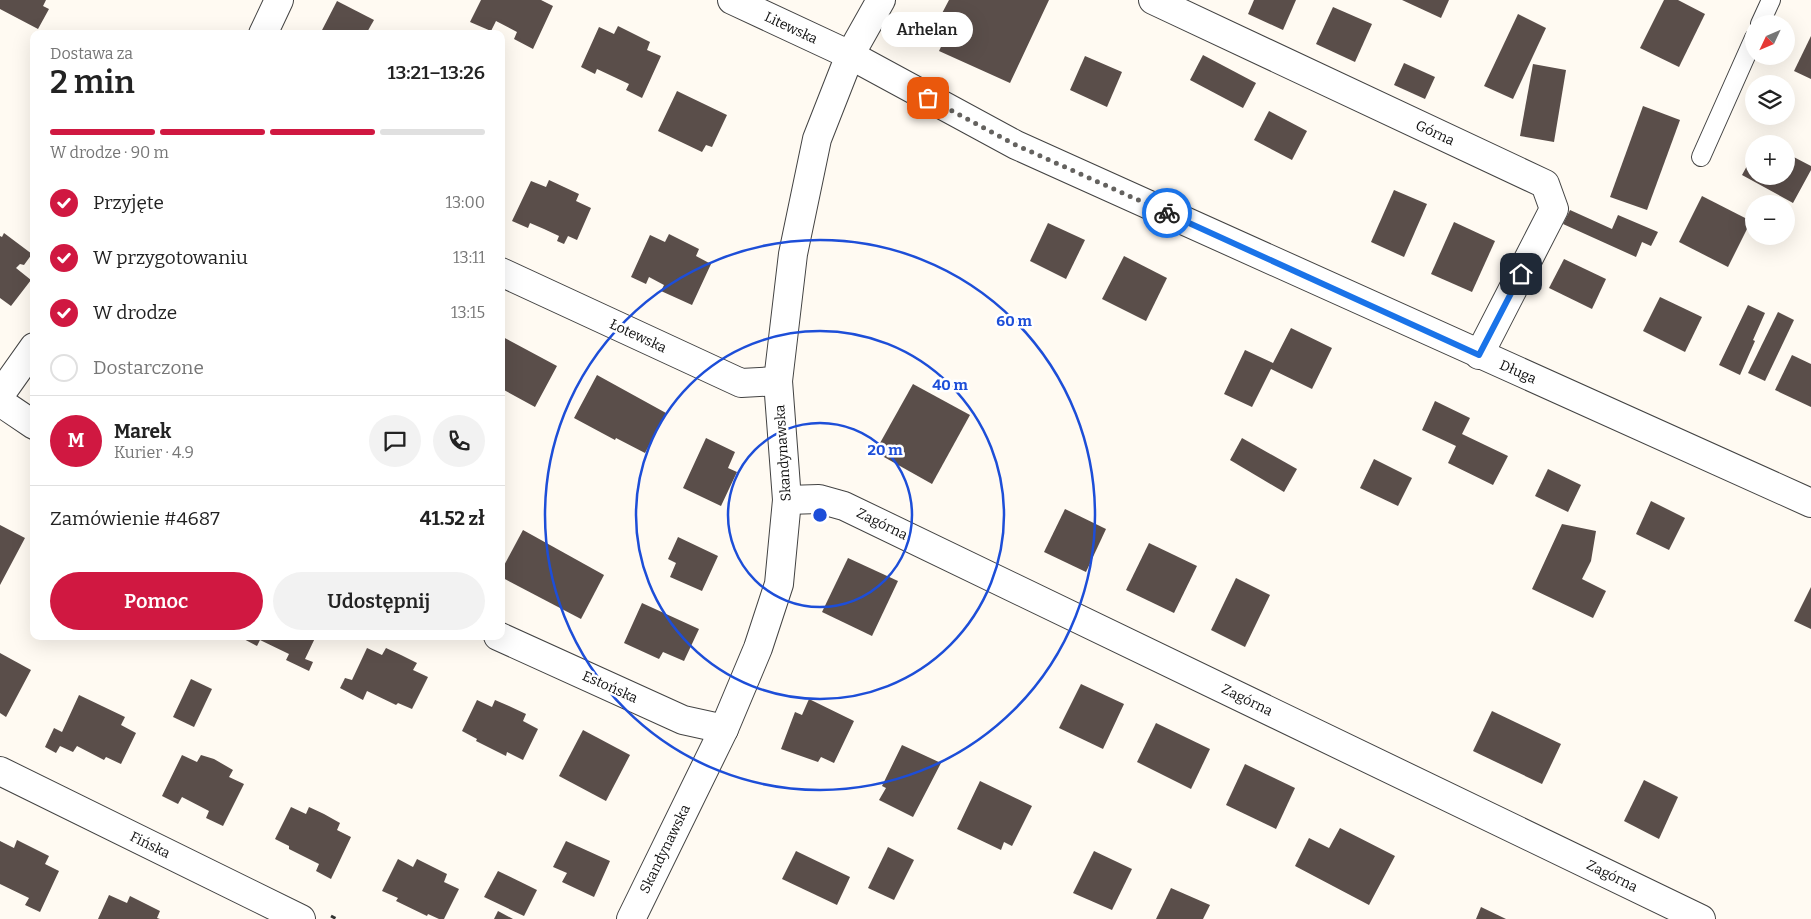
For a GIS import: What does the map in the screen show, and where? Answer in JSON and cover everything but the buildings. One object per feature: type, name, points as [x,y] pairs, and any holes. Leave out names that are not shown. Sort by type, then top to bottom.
[{"type":"street","points":[[265,30],[279,0]]},
{"type":"street","name":"Litewska","points":[[732,0],[850,55]]},
{"type":"street","name":"Skandynawska","points":[[632,919],[724,729],[758,648],[779,584],[788,500],[778,381],[794,254],[817,139],[850,55],[881,0]]},
{"type":"street","name":"Górna","points":[[1153,0],[1545,184],[1554,208],[1479,355]]},
{"type":"street","name":"Długa","points":[[850,55],[1016,145],[1811,503]]},
{"type":"street","name":"Łotewska","points":[[505,274],[740,383],[778,381]]},
{"type":"street","points":[[0,395],[30,353]]},
{"type":"street","points":[[0,402],[30,422]]},
{"type":"street","name":"Zagórna","points":[[788,500],[818,499],[844,506],[1702,919]]},
{"type":"street","name":"Estońska","points":[[505,639],[683,720],[724,729]]},
{"type":"street","name":"Fińska","points":[[0,771],[301,919]]},
{"type":"lane","points":[[1764,15],[1771,0]]},
{"type":"lane","points":[[1701,157],[1745,58]]},
{"type":"way so far","points":[[928,98],[1016,145],[1167,213]]},
{"type":"place","name":"Arhelan","points":[[928,98]]},
{"type":"route","points":[[1167,213],[1479,355],[1521,274]]}]
